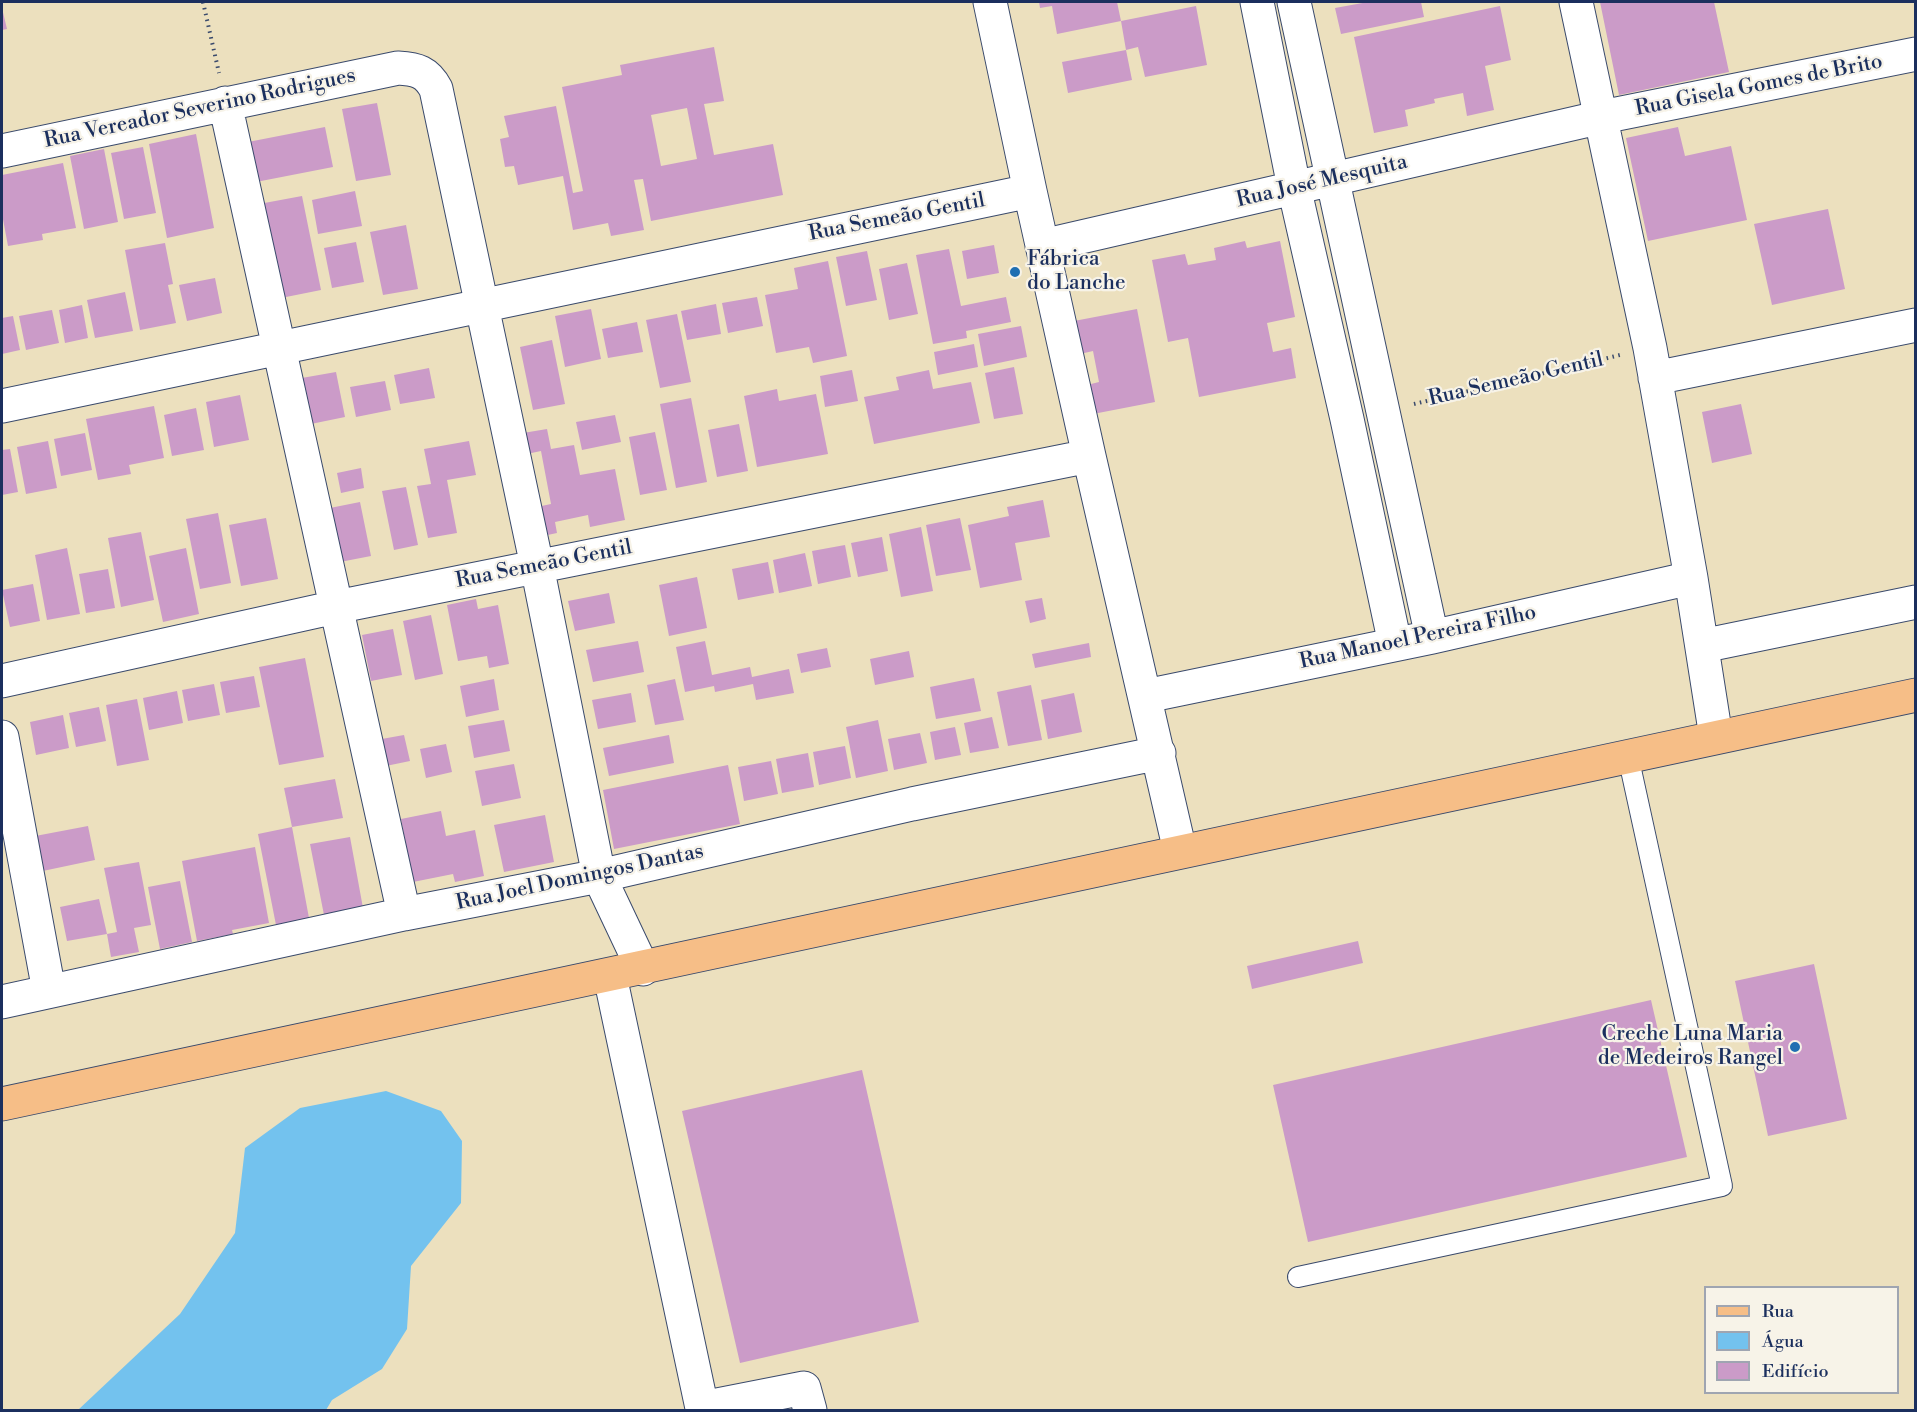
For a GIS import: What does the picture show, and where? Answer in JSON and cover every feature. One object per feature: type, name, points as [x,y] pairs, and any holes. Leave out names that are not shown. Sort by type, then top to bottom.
[{"type":"main road","points":[[2,1104],[643,969],[1180,850],[1916,694]]},
{"type":"street","points":[[990,2],[1089,456],[1180,850]]},
{"type":"street","points":[[1257,2],[1294,187],[1395,644]]},
{"type":"street","points":[[1294,2],[1432,637]]},
{"type":"street","points":[[1576,2],[1652,363],[1691,578],[1716,737]]},
{"type":"street","name":"Rua Gisela Gomes de Brito","points":[[1602,117],[1916,54]]},
{"type":"street","name":"Rua Vereador Severino Rodrigues","points":[[2,151],[398,68],[414,69],[425,73],[436,89],[483,304]]},
{"type":"street","points":[[225,103],[404,914]]},
{"type":"street","name":"Rua José Mesquita","points":[[1042,246],[1602,117]]},
{"type":"street","name":"Rua Semeão Gentil","points":[[2,406],[806,236],[1030,191]]},
{"type":"street","points":[[483,304],[599,876],[643,969]]},
{"type":"street","points":[[1652,363],[1916,325]]},
{"type":"street","name":"Rua Semeão Gentil","points":[[2,681],[336,607],[1089,456]]},
{"type":"street","name":"Rua Manoel Pereira Filho","points":[[1146,696],[1432,637],[1691,578]]},
{"type":"street","points":[[1702,646],[1916,602]]},
{"type":"street","points":[[2,737],[49,991]]},
{"type":"street","name":"Rua Joel Domingos Dantas","points":[[2,1002],[404,914],[599,876],[912,804],[1159,753]]},
{"type":"street","points":[[610,976],[702,1408],[807,1399]]},
{"type":"lane","points":[[1298,1277],[1722,1186],[1628,756]]},
{"type":"path","points":[[203,2],[225,103]]},
{"type":"path","name":"Rua Semeão Gentil","points":[[1382,412],[1652,363]]},
{"type":"water","points":[[386,1091],[441,1111],[462,1141],[461,1203],[411,1266],[407,1329],[382,1369],[332,1400],[326,1410],[78,1410],[180,1314],[235,1233],[245,1148],[300,1108]]},
{"type":"building","points":[[1039,2],[1117,2],[1121,21],[1057,34],[1052,6],[1040,8]]},
{"type":"building","points":[[1368,2],[1421,2],[1424,17],[1341,34],[1335,8]]},
{"type":"building","points":[[1600,2],[1714,2],[1729,72],[1619,95]]},
{"type":"building","points":[[1196,6],[1207,65],[1145,77],[1138,47],[1126,50],[1121,21]]},
{"type":"building","points":[[1500,6],[1511,60],[1485,66],[1494,110],[1467,116],[1463,93],[1434,99],[1435,103],[1405,110],[1408,126],[1374,133],[1354,37]]},
{"type":"building","points":[[2,8],[7,29],[2,30]]},
{"type":"building","points":[[714,47],[724,101],[704,104],[714,155],[773,144],[783,195],[651,221],[643,179],[634,180],[644,230],[611,236],[608,223],[573,230],[563,176],[518,185],[514,166],[505,167],[500,139],[509,137],[504,116],[556,106],[573,193],[583,191],[562,87],[622,75],[620,65]],"holes":[[[687,108],[697,159],[661,166],[651,115]]]},
{"type":"building","points":[[1126,50],[1132,80],[1068,93],[1062,62]]},
{"type":"building","points":[[377,103],[391,175],[356,181],[342,109]]},
{"type":"building","points":[[325,127],[333,167],[256,182],[248,142]]},
{"type":"building","points":[[1678,127],[1685,156],[1731,146],[1747,220],[1648,241],[1626,138]]},
{"type":"building","points":[[196,134],[214,228],[167,238],[149,144]]},
{"type":"building","points":[[143,147],[156,213],[124,219],[111,153]]},
{"type":"building","points":[[104,149],[118,222],[84,229],[70,156]]},
{"type":"building","points":[[63,163],[76,228],[42,234],[43,240],[8,246],[2,214],[2,175]]},
{"type":"building","points":[[355,191],[362,226],[318,234],[312,200]]},
{"type":"building","points":[[302,196],[321,290],[276,299],[259,204]]},
{"type":"building","points":[[1828,209],[1845,289],[1772,305],[1754,224]]},
{"type":"building","points":[[406,225],[418,289],[383,295],[370,232]]},
{"type":"building","points":[[1245,241],[1247,248],[1280,241],[1295,317],[1267,323],[1273,352],[1291,348],[1296,378],[1199,397],[1188,338],[1168,342],[1152,260],[1185,254],[1188,265],[1216,260],[1214,248]]},
{"type":"building","points":[[356,242],[364,282],[332,288],[324,248]]},
{"type":"building","points":[[165,243],[173,284],[168,285],[176,323],[140,330],[125,250]]},
{"type":"building","points":[[994,245],[999,273],[967,279],[962,251]]},
{"type":"building","points":[[949,249],[961,306],[1006,297],[1011,322],[966,331],[967,338],[933,344],[916,255]]},
{"type":"building","points":[[867,251],[877,300],[846,306],[836,257]]},
{"type":"building","points":[[828,261],[847,356],[813,363],[809,347],[776,353],[765,295],[798,289],[794,268]]},
{"type":"building","points":[[907,263],[918,314],[889,320],[879,269]]},
{"type":"building","points":[[215,278],[222,313],[187,321],[179,285]]},
{"type":"building","points":[[125,292],[133,331],[95,338],[87,300]]},
{"type":"building","points":[[757,297],[763,326],[728,333],[722,303]]},
{"type":"building","points":[[716,304],[721,334],[687,340],[681,311]]},
{"type":"building","points":[[82,305],[88,338],[65,343],[59,310]]},
{"type":"building","points":[[591,309],[601,359],[565,367],[555,316]]},
{"type":"building","points":[[1137,309],[1155,402],[1093,414],[1087,385],[1099,382],[1093,351],[1080,354],[1074,321]]},
{"type":"building","points":[[52,310],[59,343],[26,350],[19,316]]},
{"type":"building","points":[[677,314],[691,382],[660,388],[646,320]]},
{"type":"building","points":[[13,316],[20,350],[2,354],[2,318]]},
{"type":"building","points":[[637,322],[643,352],[608,358],[602,329]]},
{"type":"building","points":[[1021,326],[1027,357],[984,366],[978,334]]},
{"type":"building","points":[[552,340],[565,404],[533,410],[520,347]]},
{"type":"building","points":[[974,344],[978,367],[938,375],[934,352]]},
{"type":"building","points":[[1014,367],[1023,414],[994,419],[985,373]]},
{"type":"building","points":[[429,368],[435,398],[400,404],[394,375]]},
{"type":"building","points":[[852,370],[858,401],[825,407],[820,376]]},
{"type":"building","points":[[929,370],[933,389],[971,382],[980,423],[874,444],[864,397],[899,390],[896,377]]},
{"type":"building","points":[[336,372],[345,417],[306,425],[296,379]]},
{"type":"building","points":[[385,381],[391,410],[356,417],[350,387]]},
{"type":"building","points":[[777,389],[779,401],[816,394],[828,454],[757,467],[744,396]]},
{"type":"building","points":[[240,395],[249,440],[214,447],[206,402]]},
{"type":"building","points":[[691,398],[707,482],[676,488],[660,404]]},
{"type":"building","points":[[1741,404],[1752,454],[1712,463],[1702,412]]},
{"type":"building","points":[[154,406],[164,458],[129,465],[131,474],[98,480],[86,419]]},
{"type":"building","points":[[196,408],[204,450],[172,456],[164,415]]},
{"type":"building","points":[[615,415],[621,442],[582,450],[576,422]]},
{"type":"building","points":[[739,424],[748,471],[717,477],[708,430]]},
{"type":"building","points":[[547,429],[551,449],[574,445],[580,475],[615,469],[625,520],[590,527],[588,515],[555,522],[557,533],[538,537],[532,508],[551,504],[541,451],[522,455],[517,434]]},
{"type":"building","points":[[655,432],[667,490],[640,495],[629,437]]},
{"type":"building","points":[[85,433],[92,470],[61,476],[54,439]]},
{"type":"building","points":[[48,441],[57,488],[26,494],[17,447]]},
{"type":"building","points":[[469,441],[476,475],[447,480],[457,533],[428,538],[417,486],[431,484],[424,449]]},
{"type":"building","points":[[10,449],[18,492],[2,495],[2,450]]},
{"type":"building","points":[[361,468],[364,488],[341,493],[337,473]]},
{"type":"building","points":[[406,487],[418,545],[394,550],[382,491]]},
{"type":"building","points":[[1043,500],[1050,537],[1015,543],[1022,580],[980,588],[968,525],[1009,516],[1007,507]]},
{"type":"building","points":[[360,502],[371,556],[340,562],[330,508]]},
{"type":"building","points":[[218,513],[231,583],[200,589],[186,519]]},
{"type":"building","points":[[266,518],[278,579],[241,586],[229,525]]},
{"type":"building","points":[[960,518],[971,570],[936,576],[926,525]]},
{"type":"building","points":[[921,527],[933,591],[901,597],[889,534]]},
{"type":"building","points":[[141,532],[154,600],[121,607],[108,538]]},
{"type":"building","points":[[882,537],[888,571],[858,577],[851,543]]},
{"type":"building","points":[[845,545],[851,577],[818,584],[812,551]]},
{"type":"building","points":[[67,548],[80,614],[47,620],[35,555]]},
{"type":"building","points":[[186,548],[199,614],[163,622],[149,556]]},
{"type":"building","points":[[805,553],[812,586],[779,593],[773,560]]},
{"type":"building","points":[[768,562],[774,593],[738,600],[732,569]]},
{"type":"building","points":[[108,569],[115,608],[86,613],[79,574]]},
{"type":"building","points":[[697,577],[707,628],[669,636],[659,585]]},
{"type":"building","points":[[33,584],[40,621],[10,627],[2,590]]},
{"type":"building","points":[[609,593],[615,623],[575,631],[568,601]]},
{"type":"building","points":[[1042,598],[1046,619],[1030,623],[1025,601]]},
{"type":"building","points":[[476,599],[478,609],[498,605],[509,664],[489,668],[487,656],[458,661],[447,605]]},
{"type":"building","points":[[431,615],[443,674],[415,680],[403,621]]},
{"type":"building","points":[[393,629],[402,675],[371,681],[362,635]]},
{"type":"building","points":[[638,641],[644,672],[593,682],[586,650]]},
{"type":"building","points":[[705,641],[712,675],[750,667],[752,677],[789,669],[794,693],[756,700],[753,684],[715,692],[714,686],[685,692],[676,647]]},
{"type":"building","points":[[1089,643],[1091,657],[1035,668],[1032,654]]},
{"type":"building","points":[[827,648],[831,667],[801,673],[797,654]]},
{"type":"building","points":[[909,651],[914,677],[875,685],[870,659]]},
{"type":"building","points":[[305,658],[324,757],[279,765],[259,667]]},
{"type":"building","points":[[254,676],[260,707],[226,713],[220,682]]},
{"type":"building","points":[[974,678],[981,711],[936,719],[930,687]]},
{"type":"building","points":[[494,679],[499,710],[466,717],[460,686]]},
{"type":"building","points":[[675,679],[684,720],[655,725],[647,685]]},
{"type":"building","points":[[214,684],[220,715],[188,721],[182,690]]},
{"type":"building","points":[[1031,685],[1042,740],[1008,746],[997,692]]},
{"type":"building","points":[[177,691],[183,723],[149,730],[143,698]]},
{"type":"building","points":[[631,693],[636,722],[598,729],[592,700]]},
{"type":"building","points":[[1074,693],[1082,732],[1048,739],[1041,700]]},
{"type":"building","points":[[137,699],[149,760],[117,766],[106,705]]},
{"type":"building","points":[[99,707],[106,741],[76,747],[69,713]]},
{"type":"building","points":[[63,715],[69,748],[36,755],[30,722]]},
{"type":"building","points":[[992,717],[999,748],[970,753],[964,723]]},
{"type":"building","points":[[504,720],[510,751],[474,758],[468,726]]},
{"type":"building","points":[[878,720],[888,771],[856,778],[846,727]]},
{"type":"building","points":[[955,727],[961,755],[935,760],[930,732]]},
{"type":"building","points":[[920,733],[927,763],[894,770],[888,739]]},
{"type":"building","points":[[404,735],[410,761],[381,767],[376,740]]},
{"type":"building","points":[[669,735],[674,763],[609,776],[603,748]]},
{"type":"building","points":[[446,744],[452,772],[426,778],[420,749]]},
{"type":"building","points":[[845,746],[851,778],[819,785],[813,752]]},
{"type":"building","points":[[808,753],[814,787],[782,793],[776,759]]},
{"type":"building","points":[[771,761],[778,794],[744,801],[738,767]]},
{"type":"building","points":[[514,764],[521,798],[482,806],[475,771]]},
{"type":"building","points":[[728,765],[740,824],[614,849],[603,790]]},
{"type":"building","points":[[335,779],[343,818],[292,827],[284,788]]},
{"type":"building","points":[[441,811],[446,836],[475,830],[484,876],[455,882],[453,874],[413,882],[401,819]]},
{"type":"building","points":[[545,815],[554,862],[504,872],[494,825]]},
{"type":"building","points":[[88,826],[95,860],[38,872],[30,837]]},
{"type":"building","points":[[292,827],[309,918],[276,925],[258,834]]},
{"type":"building","points":[[350,837],[363,908],[324,915],[310,844]]},
{"type":"building","points":[[255,847],[269,923],[232,930],[233,934],[197,941],[182,861]]},
{"type":"building","points":[[139,862],[151,925],[134,928],[139,952],[111,957],[107,934],[117,932],[104,868]]},
{"type":"building","points":[[180,881],[192,942],[160,949],[148,887]]},
{"type":"building","points":[[99,899],[107,934],[67,941],[60,907]]},
{"type":"building","points":[[1358,941],[1363,963],[1252,989],[1247,966]]},
{"type":"building","points":[[1814,964],[1847,1119],[1768,1136],[1735,981]]},
{"type":"building","points":[[1651,1000],[1687,1157],[1308,1242],[1273,1085]]},
{"type":"building","points":[[862,1070],[919,1322],[740,1363],[682,1111]]},
{"type":"place","name":"Fábrica do Lanche","points":[[1015,272]]},
{"type":"place","name":"Creche Luna Maria de Medeiros Rangel","points":[[1795,1047]]}]
